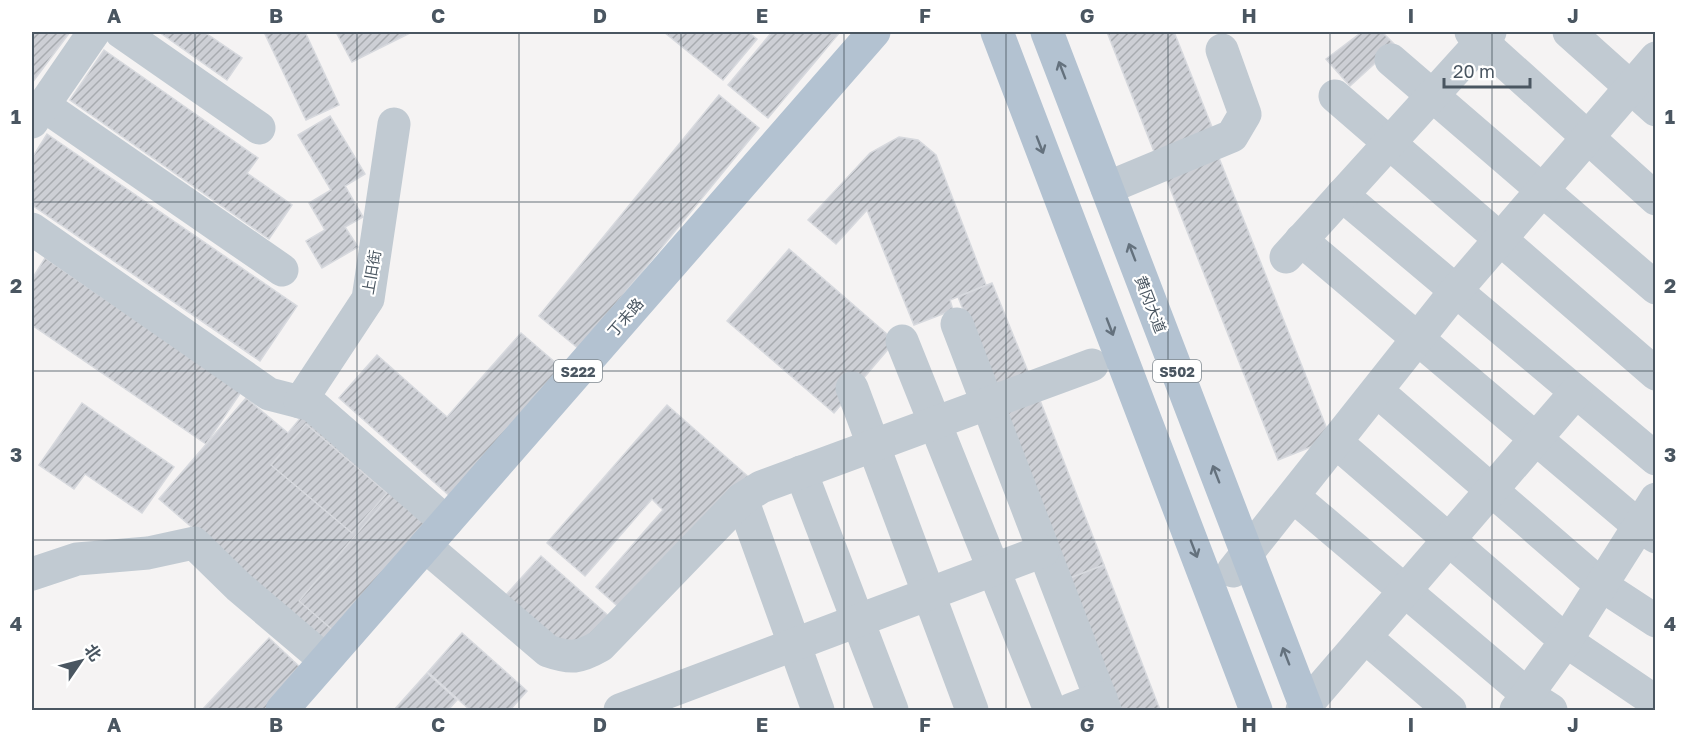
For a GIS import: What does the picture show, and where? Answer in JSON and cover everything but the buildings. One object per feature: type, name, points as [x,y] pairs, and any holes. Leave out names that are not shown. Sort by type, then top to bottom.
[{"type":"main road","name":"丁未路","points":[[282,711],[874,32]]},
{"type":"main road","name":"S502","points":[[997,32],[1256,711]]},
{"type":"main road","name":"黄冈大道","points":[[1047,32],[1307,711]]},
{"type":"street","points":[[94,32],[37,113],[282,270]]},
{"type":"street","points":[[121,32],[259,128]]},
{"type":"street","points":[[1569,32],[1656,110]]},
{"type":"street","points":[[1294,497],[1404,590],[1532,706],[1566,640],[1601,585],[1650,520],[1535,438],[1418,339],[1294,249],[1432,96],[1481,35],[1587,137],[1656,199]]},
{"type":"street","points":[[1107,188],[1232,136],[1245,114],[1222,50]]},
{"type":"street","points":[[1233,571],[1456,291],[1656,58]]},
{"type":"street","points":[[1391,60],[1656,288]]},
{"type":"street","points":[[1335,96],[1656,374]]},
{"type":"street","name":"上旧街","points":[[306,404],[368,299],[394,124]]},
{"type":"street","points":[[1342,195],[1656,459]]},
{"type":"street","points":[[32,229],[269,394],[306,404],[436,534],[548,651],[562,656],[581,657],[600,646],[742,499],[761,487],[1092,365]]},
{"type":"street","points":[[957,324],[1103,704],[1070,711]]},
{"type":"street","points":[[902,341],[1050,711]]},
{"type":"street","points":[[852,388],[972,711]]},
{"type":"street","points":[[1377,392],[1601,585],[1656,621]]},
{"type":"street","points":[[1302,711],[1576,392]]},
{"type":"street","points":[[1337,443],[1566,640],[1656,702]]},
{"type":"street","points":[[801,472],[892,711]]},
{"type":"street","points":[[742,499],[818,711]]},
{"type":"street","points":[[32,574],[76,559],[148,553],[194,543],[239,587],[325,660]]},
{"type":"street","points":[[620,711],[1043,551]]},
{"type":"street","points":[[1365,637],[1450,711]]}]
